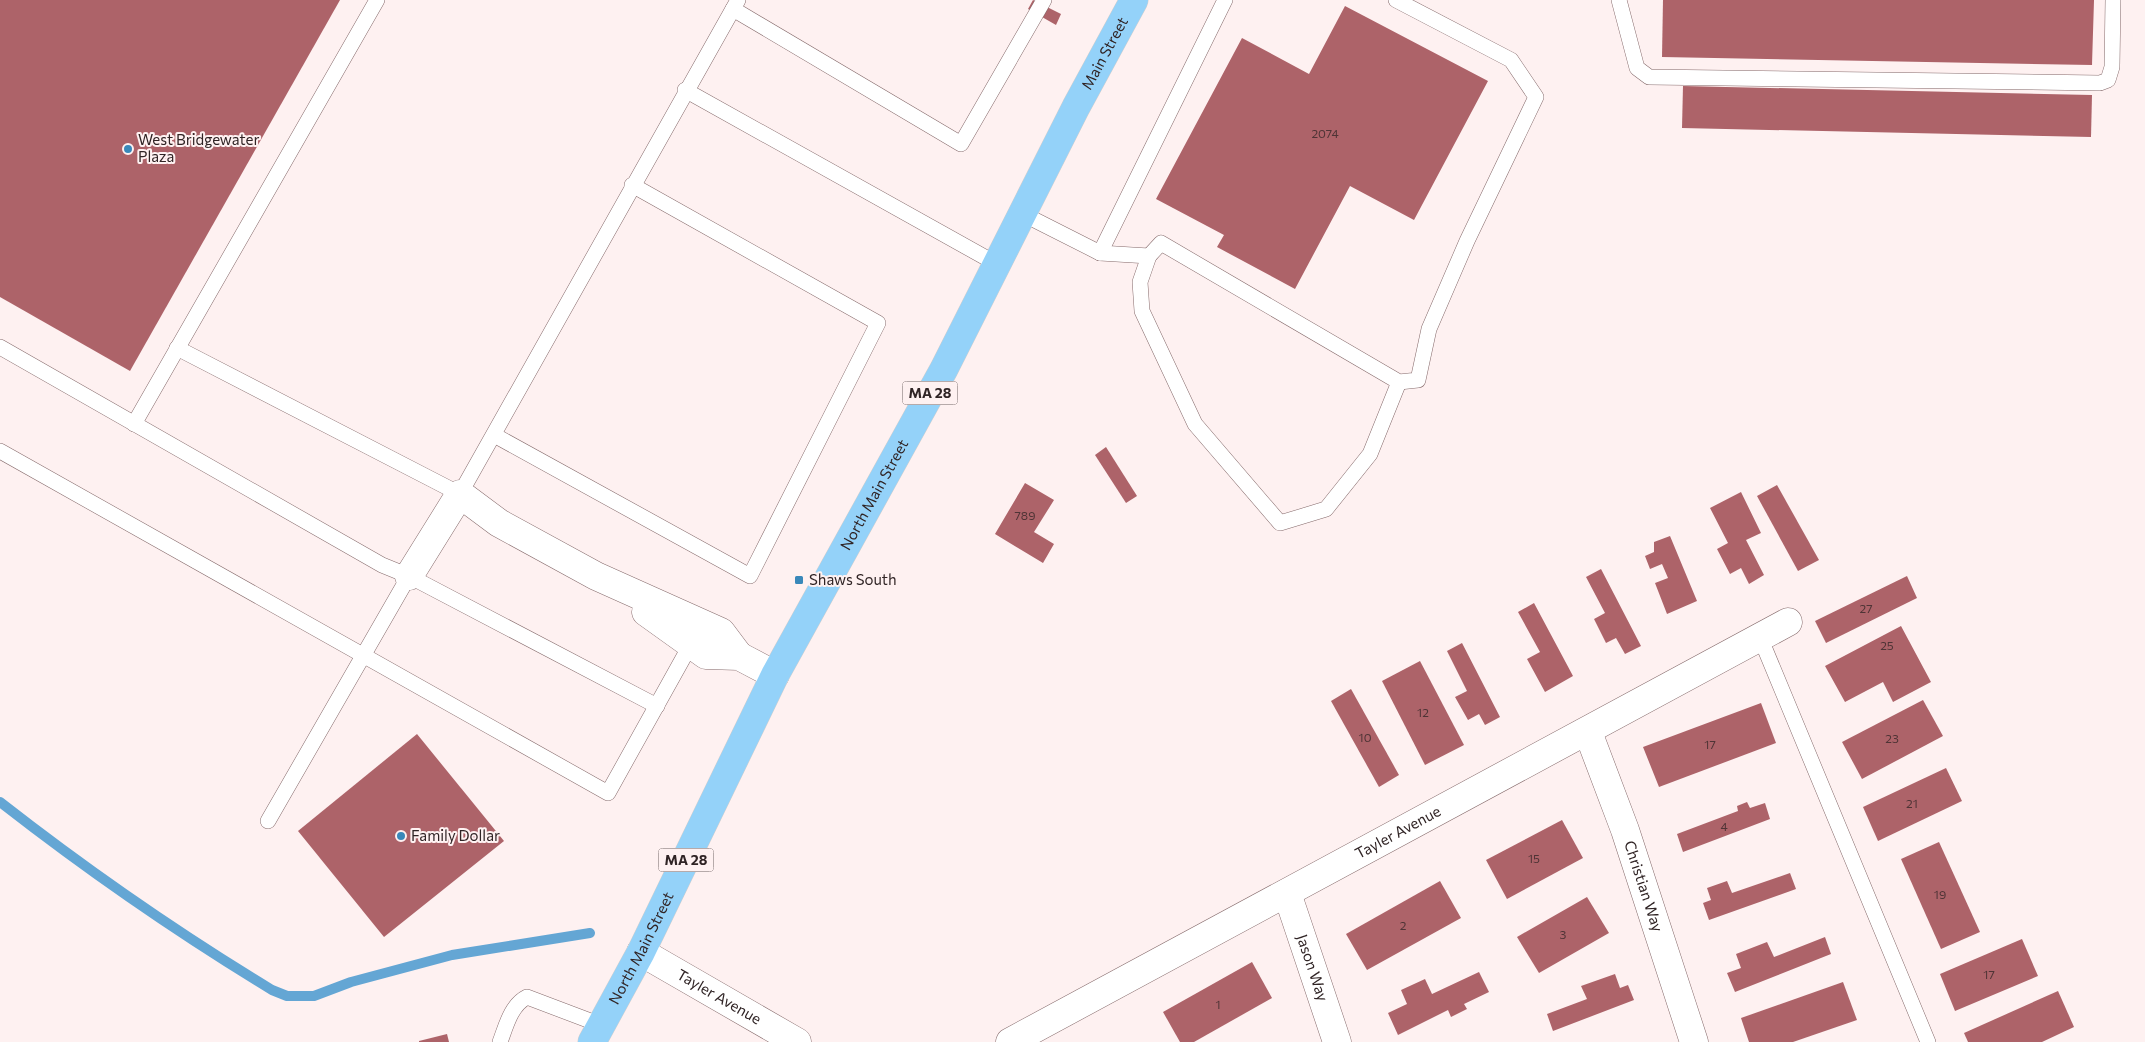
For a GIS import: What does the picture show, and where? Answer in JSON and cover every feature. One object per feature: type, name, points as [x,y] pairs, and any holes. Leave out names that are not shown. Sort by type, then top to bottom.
[{"type":"main road","name":"Main Street","points":[[1076,107],[1134,0]]},
{"type":"main road","name":"North Main Street","points":[[597,1034],[640,952],[775,675],[893,462],[1023,214],[1076,107]]},
{"type":"street","points":[[409,576],[460,494],[499,523],[596,576],[721,632],[739,656],[775,675]]},
{"type":"street","points":[[596,576],[706,655],[739,656]]},
{"type":"street","name":"Tayler Avenue","points":[[1010,1042],[1588,732],[1788,622]]},
{"type":"street","name":"Christian Way","points":[[1588,732],[1625,830],[1694,1042]]},
{"type":"street","name":"Jason Way","points":[[1287,893],[1337,1042]]},
{"type":"street","name":"Tayler Avenue","points":[[640,952],[797,1042]]},
{"type":"lane","points":[[134,424],[377,0]]},
{"type":"lane","points":[[177,348],[460,494],[685,90],[735,4],[961,144],[1044,0]]},
{"type":"lane","points":[[1100,253],[1225,0]]},
{"type":"lane","points":[[1396,0],[1512,60],[1536,97],[1467,241],[1429,329],[1418,380],[1399,382],[1161,243],[1149,256],[1140,282],[1142,311],[1195,424],[1280,522],[1326,509],[1370,454],[1399,382]]},
{"type":"lane","points":[[1619,0],[1637,68],[1649,77],[2100,83],[2108,80],[2112,67],[2113,0]]},
{"type":"lane","points":[[685,90],[997,264]]},
{"type":"lane","points":[[494,434],[750,576],[878,323],[632,185]]},
{"type":"lane","points":[[1023,214],[1100,253],[1149,256]]},
{"type":"lane","points":[[0,347],[382,565],[409,576],[656,706]]},
{"type":"lane","points":[[0,451],[608,793],[691,644]]},
{"type":"lane","points":[[268,822],[409,576]]},
{"type":"lane","points":[[1760,638],[1928,1042]]},
{"type":"lane","points":[[500,1042],[515,1008],[520,1001],[527,997],[597,1034]]},
{"type":"building","name":"West Bridgewater Plaza","points":[[0,0],[340,0],[130,371],[0,297]]},
{"type":"building","points":[[1033,0],[1061,14],[1056,25],[1028,9]]},
{"type":"building","points":[[1663,0],[2094,0],[2092,65],[1662,57]]},
{"type":"building","points":[[1345,6],[1488,81],[1414,220],[1350,186],[1295,289],[1217,247],[1224,235],[1156,199],[1242,38],[1309,74]]},
{"type":"building","points":[[1683,86],[2092,95],[2091,137],[1682,128]]},
{"type":"building","points":[[1106,447],[1137,496],[1126,503],[1095,455]]},
{"type":"building","points":[[1025,483],[1054,500],[1034,532],[1054,544],[1043,563],[995,534]]},
{"type":"building","points":[[1777,485],[1819,560],[1798,571],[1757,496]]},
{"type":"building","points":[[1741,492],[1761,533],[1746,540],[1764,575],[1749,584],[1741,568],[1730,574],[1717,549],[1728,543],[1710,508]]},
{"type":"building","points":[[1670,536],[1697,601],[1667,614],[1655,583],[1668,578],[1662,564],[1650,569],[1645,556],[1654,552],[1654,542]]},
{"type":"building","points":[[1601,569],[1641,646],[1625,654],[1616,638],[1606,643],[1594,619],[1605,613],[1586,577]]},
{"type":"building","points":[[1907,576],[1917,598],[1826,643],[1815,621]]},
{"type":"building","points":[[1534,603],[1573,676],[1545,692],[1527,659],[1540,652],[1518,612]]},
{"type":"building","points":[[1901,626],[1931,682],[1893,702],[1883,682],[1845,702],[1825,666]]},
{"type":"building","points":[[1462,643],[1500,717],[1485,725],[1479,714],[1468,720],[1455,697],[1467,691],[1447,651]]},
{"type":"building","points":[[1420,661],[1464,745],[1425,765],[1382,681]]},
{"type":"building","points":[[1351,689],[1399,775],[1379,787],[1331,701]]},
{"type":"building","points":[[1923,700],[1943,736],[1862,779],[1842,742]]},
{"type":"building","points":[[1761,703],[1776,743],[1659,787],[1643,747]]},
{"type":"building","name":"Family Dollar","points":[[417,734],[504,841],[384,937],[298,831]]},
{"type":"building","points":[[1946,768],[1962,801],[1878,841],[1863,807]]},
{"type":"building","points":[[1747,802],[1750,808],[1765,803],[1770,819],[1683,852],[1677,834],[1738,811],[1737,806]]},
{"type":"building","points":[[1562,820],[1583,858],[1507,899],[1486,860]]},
{"type":"building","points":[[1939,842],[1980,932],[1941,949],[1901,859]]},
{"type":"building","points":[[1790,873],[1796,889],[1709,920],[1703,903],[1711,900],[1707,888],[1727,881],[1732,893]]},
{"type":"building","points":[[1440,881],[1461,918],[1367,970],[1346,934]]},
{"type":"building","points":[[1587,897],[1609,933],[1539,973],[1517,937]]},
{"type":"building","points":[[1825,937],[1831,954],[1735,992],[1727,973],[1741,968],[1736,954],[1767,942],[1774,957]]},
{"type":"building","points":[[2022,939],[2038,976],[1955,1011],[1940,974]]},
{"type":"building","points":[[1252,962],[1272,998],[1194,1042],[1180,1042],[1163,1012]]},
{"type":"building","points":[[1479,972],[1489,992],[1464,1004],[1467,1009],[1451,1017],[1448,1010],[1398,1035],[1388,1013],[1407,1004],[1401,990],[1425,979],[1432,994]]},
{"type":"building","points":[[1615,974],[1620,988],[1628,985],[1634,1000],[1553,1031],[1547,1014],[1587,999],[1581,986]]},
{"type":"building","points":[[1843,982],[1857,1020],[1793,1042],[1749,1042],[1741,1018]]},
{"type":"building","points":[[2058,991],[2074,1027],[2042,1042],[1968,1042],[1964,1033]]},
{"type":"building","points":[[447,1034],[449,1042],[419,1042],[419,1041]]},
{"type":"waterway","points":[[0,802],[66,852],[168,923],[272,990],[287,996],[314,996],[351,982],[452,955],[590,933]]},
{"type":"place","name":"West Bridgewater Plaza","points":[[128,149]]},
{"type":"place","name":"Shaws South","points":[[799,580]]},
{"type":"place","name":"Family Dollar","points":[[401,836]]}]
